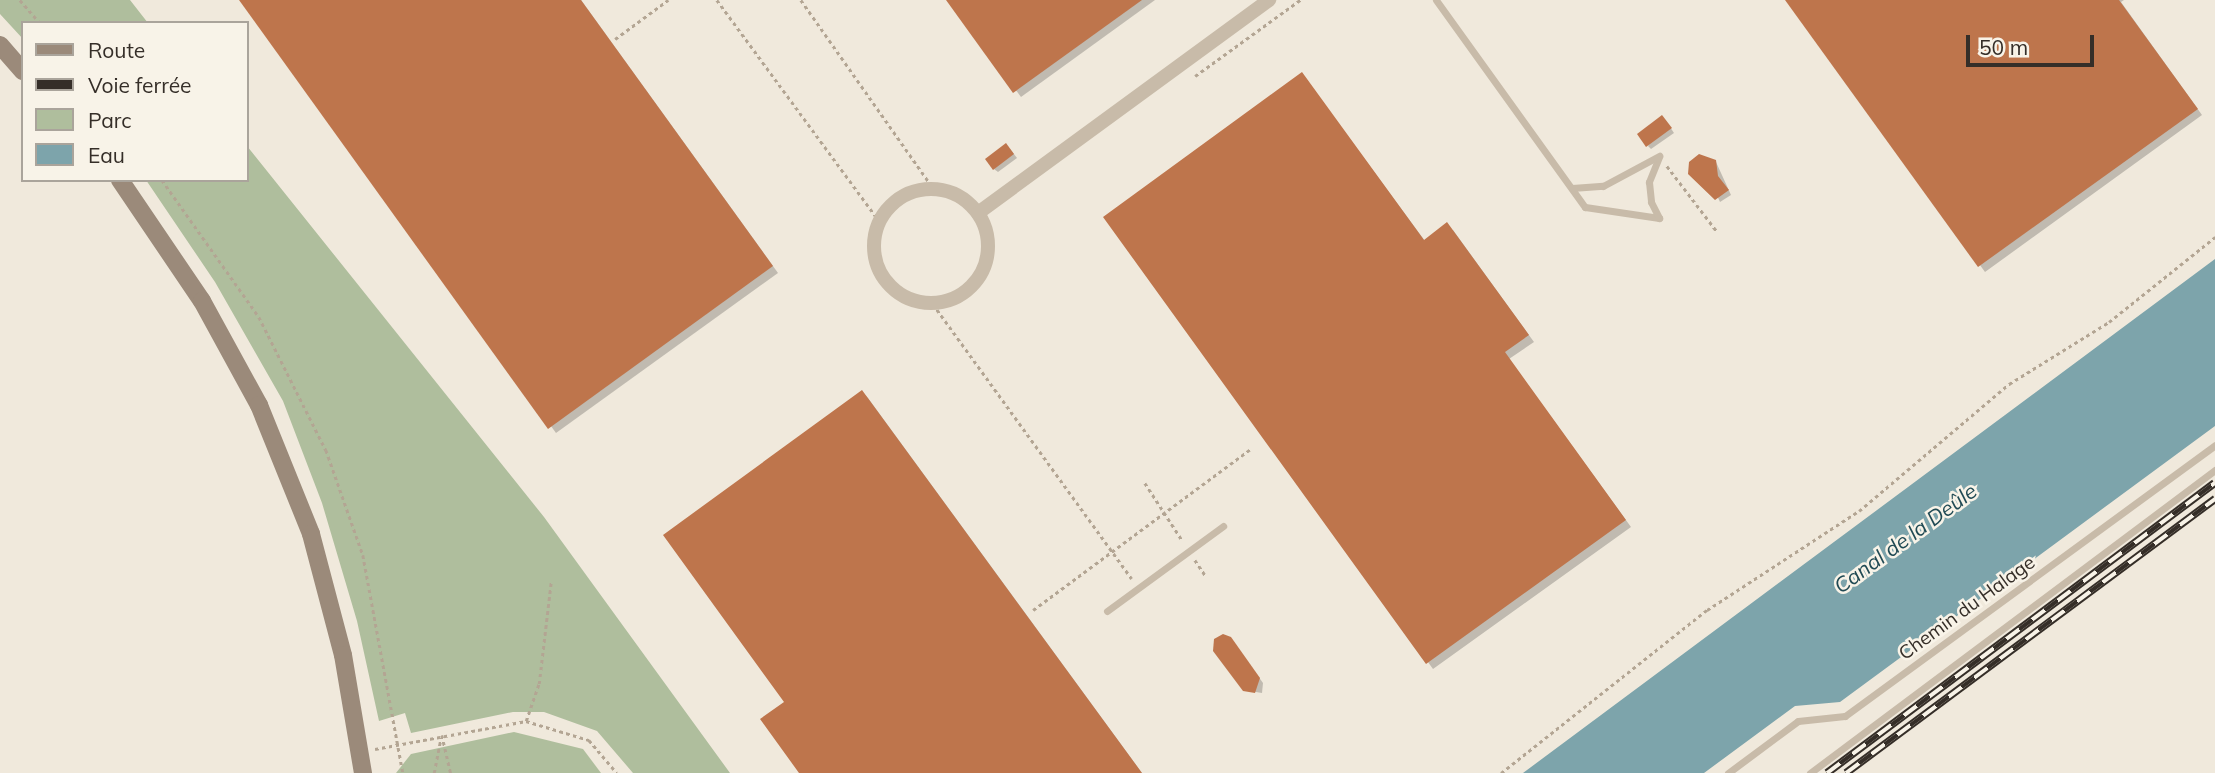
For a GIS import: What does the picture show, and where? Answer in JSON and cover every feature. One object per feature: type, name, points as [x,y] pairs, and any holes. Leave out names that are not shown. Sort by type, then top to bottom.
[{"type":"main road","points":[[0,45],[21,69]]},
{"type":"main road","points":[[121,182],[202,301],[259,405],[311,534],[343,655],[363,773]]},
{"type":"street","points":[[978,213],[1268,2]]},
{"type":"street","points":[[934,189],[955,194],[978,213],[988,240],[980,276],[954,299],[933,304],[914,301],[886,281],[874,243],[880,222],[897,200],[934,189]]},
{"type":"lane","points":[[1436,0],[1585,207],[1659,218],[1651,202],[1649,182],[1659,156]]},
{"type":"lane","points":[[1572,188],[1603,186],[1659,156]]},
{"type":"lane","name":"Chemin du Halage","points":[[1728,773],[1798,721],[1846,716],[2215,445]]},
{"type":"lane","points":[[1810,773],[2215,470]]},
{"type":"lane","points":[[1107,611],[1223,526]]},
{"type":"path","points":[[20,0],[38,21]]},
{"type":"path","points":[[615,39],[668,0]]},
{"type":"path","points":[[717,0],[880,222]]},
{"type":"path","points":[[801,0],[934,189]]},
{"type":"path","points":[[1659,156],[1716,230]]},
{"type":"path","points":[[163,182],[259,317],[326,450],[363,555],[400,744],[403,773]]},
{"type":"path","points":[[1501,773],[1707,610],[1859,511],[2009,384],[2109,322],[2215,237]]},
{"type":"path","points":[[933,304],[1138,587]]},
{"type":"path","points":[[1033,610],[1252,448]]},
{"type":"path","points":[[1145,483],[1205,575]]},
{"type":"path","points":[[526,721],[539,684],[551,582]]},
{"type":"path","points":[[361,752],[526,721],[589,740],[617,773]]},
{"type":"path","points":[[434,773],[442,735]]},
{"type":"path","points":[[442,735],[451,773]]},
{"type":"green space","points":[[0,0],[130,0],[146,21],[21,21],[21,37],[0,14]]},
{"type":"green space","points":[[248,147],[544,517],[730,773],[633,773],[597,731],[544,712],[513,712],[411,733],[405,713],[379,721],[357,621],[322,503],[283,401],[215,282],[147,182],[248,182]]},
{"type":"green space","points":[[514,732],[583,749],[601,773],[396,773],[411,754]]},
{"type":"water","name":"Canal de la Deûle","points":[[2215,259],[2215,426],[1840,702],[1795,706],[1704,773],[1523,773]]},
{"type":"building","points":[[239,0],[581,0],[773,266],[548,429]]},
{"type":"building","points":[[946,0],[1142,0],[1013,93]]},
{"type":"building","points":[[1785,0],[2119,0],[2198,109],[1978,267]]},
{"type":"building","points":[[1302,72],[1424,240],[1447,222],[1529,335],[1505,352],[1626,520],[1426,664],[1103,217]]},
{"type":"building","points":[[1662,115],[1672,128],[1646,147],[1637,134]]},
{"type":"building","points":[[1006,143],[1014,154],[993,170],[985,159]]},
{"type":"building","points":[[1699,154],[1716,160],[1718,176],[1729,190],[1715,200],[1688,174],[1689,162]]},
{"type":"building","points":[[862,390],[1142,773],[799,773],[760,719],[784,702],[663,535]]},
{"type":"building","points":[[1223,634],[1231,637],[1260,678],[1255,693],[1243,691],[1213,651],[1214,639]]},
{"type":"railway","points":[[1827,773],[2215,483]]},
{"type":"railway","points":[[1846,773],[2215,499]]}]
